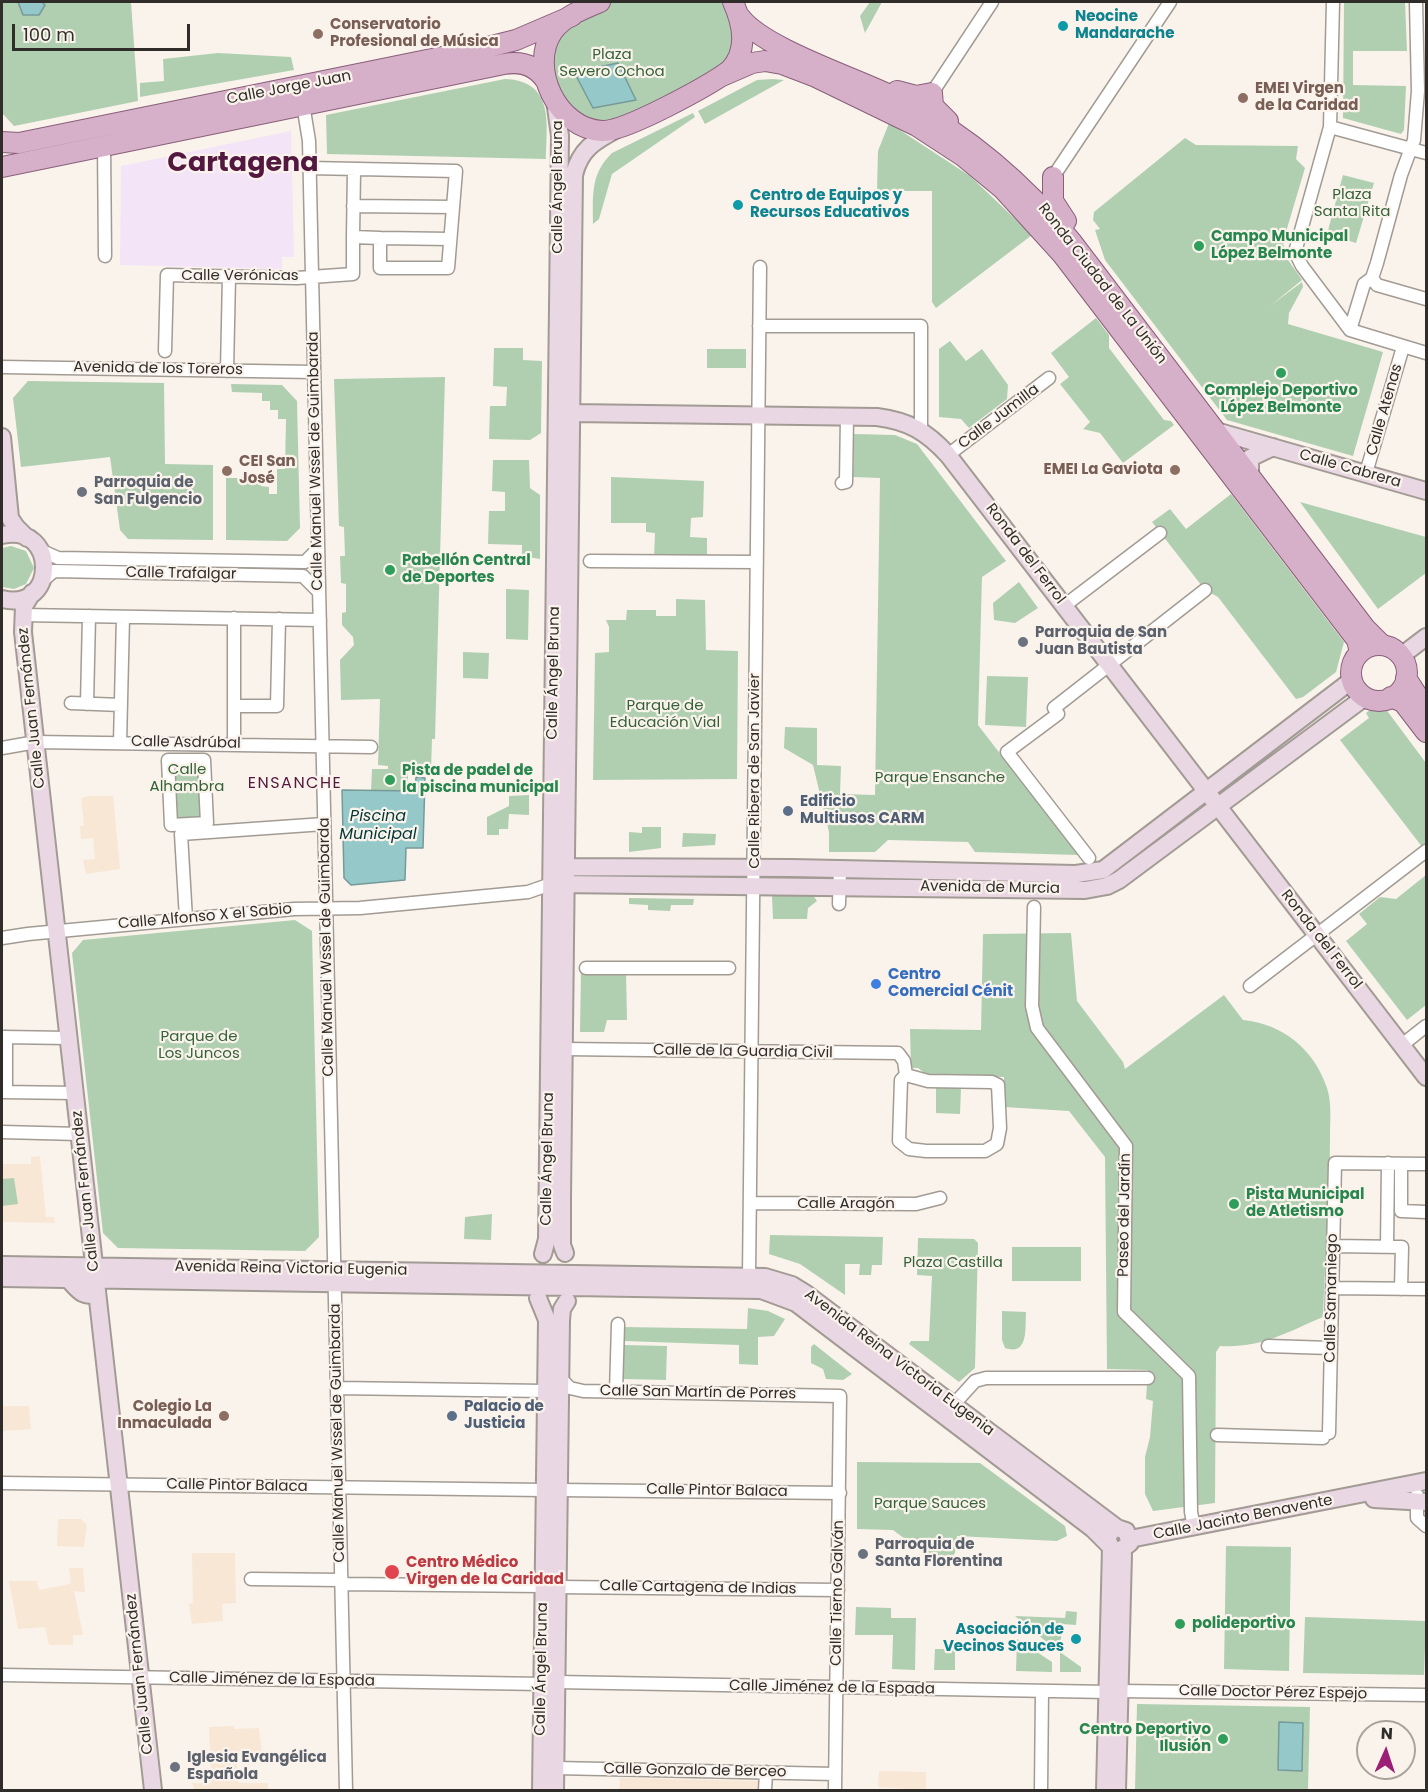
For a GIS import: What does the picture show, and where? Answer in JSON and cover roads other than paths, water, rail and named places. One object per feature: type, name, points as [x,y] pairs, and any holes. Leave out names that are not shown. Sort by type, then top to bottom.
[{"type":"main road","points":[[600,2],[582,10],[556,27],[546,46],[542,64],[549,87],[566,115],[581,126],[600,131],[619,128],[722,76],[735,65],[743,37],[736,7]]},
{"type":"main road","name":"Ronda Ciudad de La Unión","points":[[736,7],[760,37],[860,80],[925,113],[981,151],[1017,183],[1050,216],[1089,265],[1365,628],[1382,645]]},
{"type":"main road","name":"Calle Jorge Juan","points":[[2,142],[19,143],[496,46],[537,33],[582,10]]},
{"type":"main road","name":"Ronda Ciudad de La Unión","points":[[722,76],[752,63],[765,61],[782,64],[816,77],[917,126],[963,156],[1003,189],[1062,254],[1357,640],[1360,652]]},
{"type":"main road","name":"Calle Jorge Juan","points":[[2,167],[509,63],[532,67],[549,87]]},
{"type":"main road","points":[[860,80],[916,96],[932,93],[931,100],[935,109],[981,151]]},
{"type":"main road","name":"Calle Ángel Bruna","points":[[549,87],[560,136],[558,875],[564,1049],[562,1233],[565,1253]]},
{"type":"main road","name":"Calle Ángel Bruna","points":[[551,1490],[545,1390],[547,1320],[532,1286],[533,1263],[543,1254],[547,1239],[571,413],[574,176],[580,156],[585,149],[619,128]]},
{"type":"main road","points":[[1017,183],[1037,186],[1053,177],[1053,201],[1089,265]]},
{"type":"main road","name":"Ronda del Ferrol","points":[[571,413],[847,416],[899,419],[921,429],[948,455],[1426,1077]]},
{"type":"main road","name":"Calle Cabrera","points":[[1216,431],[1266,443],[1273,447],[1426,490]]},
{"type":"main road","points":[[2,437],[10,518],[34,544],[45,566],[37,587],[18,600],[2,599]]},
{"type":"main road","points":[[1250,477],[1250,458],[1273,447]]},
{"type":"main road","points":[[2,536],[15,534],[34,544]]},
{"type":"main road","name":"Calle Juan Fernández","points":[[37,587],[25,603],[22,615],[153,1791]]},
{"type":"main road","points":[[1401,656],[1426,637]]},
{"type":"main road","points":[[1391,698],[1403,686],[1406,667],[1401,656],[1389,647],[1374,645],[1360,652],[1352,665],[1352,680],[1365,697],[1378,700],[1391,698],[1403,702],[1426,732]]},
{"type":"main road","points":[[1406,678],[1426,709]]},
{"type":"main road","name":"Avenida de Murcia","points":[[1213,799],[1352,680]]},
{"type":"main road","name":"Avenida de Murcia","points":[[558,875],[839,877],[1091,872],[1111,865],[1365,697]]},
{"type":"main road","points":[[543,1254],[554,1251],[565,1253],[575,1261],[580,1280],[567,1301]]},
{"type":"main road","name":"Avenida Reina Victoria Eugenia","points":[[2,1265],[95,1279]]},
{"type":"main road","name":"Avenida Reina Victoria Eugenia","points":[[2,1278],[335,1276],[532,1286],[580,1280],[749,1275],[779,1280],[805,1293],[955,1403],[1118,1541]]},
{"type":"main road","name":"Avenida Reina Victoria Eugenia","points":[[580,1280],[748,1289],[785,1297],[1093,1528],[1118,1541]]},
{"type":"main road","name":"Avenida Reina Victoria Eugenia","points":[[532,1286],[552,1304],[567,1301]]},
{"type":"main road","name":"Calle Ángel Bruna","points":[[541,1791],[549,1683],[551,1490],[560,1378],[561,1320],[562,1309],[567,1301]]},
{"type":"main road","name":"Calle Jacinto Benavente","points":[[1118,1541],[1356,1497],[1422,1492]]},
{"type":"main road","points":[[1093,1528],[1112,1567]]},
{"type":"main road","points":[[1117,1791],[1112,1567],[1118,1541]]},
{"type":"main road","points":[[1105,1791],[1114,1691],[1118,1541]]},
{"type":"main road","name":"Calle Ángel Bruna","points":[[549,1683],[556,1768],[555,1791]]},
{"type":"street","points":[[932,93],[992,2]]},
{"type":"street","points":[[1053,177],[1170,2]]},
{"type":"street","points":[[1333,2],[1330,127],[1295,246],[1297,257],[1350,330],[1426,354]]},
{"type":"street","points":[[1350,330],[1415,134],[1422,91],[1419,4]]},
{"type":"street","name":"Calle Manuel Wssel de Guimbarda","points":[[303,104],[308,125],[312,275],[346,1791]]},
{"type":"street","points":[[1330,127],[1426,153]]},
{"type":"street","points":[[104,145],[105,256]]},
{"type":"street","points":[[309,168],[456,171],[448,268],[380,268],[380,238]]},
{"type":"street","points":[[354,170],[353,237],[450,239]]},
{"type":"street","points":[[353,206],[453,207]]},
{"type":"street","name":"Calle Verónicas","points":[[165,351],[167,275],[297,278],[312,275],[353,274],[353,237]]},
{"type":"street","name":"Calle Ribera de San Javier","points":[[749,1275],[760,267]]},
{"type":"street","points":[[226,370],[228,276]]},
{"type":"street","points":[[1368,281],[1426,299]]},
{"type":"street","points":[[759,326],[921,326],[921,429]]},
{"type":"street","name":"Calle Atenas","points":[[1366,473],[1403,347]]},
{"type":"street","name":"Avenida de los Toreros","points":[[2,367],[314,372]]},
{"type":"street","name":"Calle Jumilla","points":[[948,455],[1049,378]]},
{"type":"street","points":[[842,483],[846,482],[847,416]]},
{"type":"street","points":[[1064,606],[1160,533]]},
{"type":"street","name":"Calle Trafalgar","points":[[34,544],[58,558],[305,562],[318,549]]},
{"type":"street","points":[[590,561],[757,562]]},
{"type":"street","name":"Calle Trafalgar","points":[[37,587],[54,571],[303,576],[319,592]]},
{"type":"street","points":[[1089,858],[1007,752],[1058,714],[1054,708],[1205,590]]},
{"type":"street","points":[[22,615],[320,620]]},
{"type":"street","points":[[87,704],[89,616]]},
{"type":"street","points":[[120,743],[123,617]]},
{"type":"street","points":[[234,618],[234,744]]},
{"type":"street","points":[[234,706],[277,706],[279,619]]},
{"type":"street","points":[[71,703],[121,705]]},
{"type":"street","name":"Calle Asdrúbal","points":[[2,748],[36,742],[371,747]]},
{"type":"street","points":[[168,760],[204,760],[207,823],[171,825],[168,760]]},
{"type":"street","points":[[186,919],[181,834],[324,824]]},
{"type":"street","points":[[1250,986],[1426,851]]},
{"type":"street","name":"Calle Alfonso X el Sabio","points":[[2,938],[294,909],[360,908],[528,892],[558,875]]},
{"type":"street","points":[[839,877],[839,904]]},
{"type":"street","name":"Paseo del Jardín","points":[[1034,908],[1032,1006],[1037,1028],[1126,1146],[1124,1312],[1189,1376],[1191,1512],[1194,1527]]},
{"type":"street","points":[[586,968],[729,968]]},
{"type":"street","points":[[1402,1045],[1426,1026]]},
{"type":"street","points":[[69,1038],[4,1037],[4,1092],[75,1093]]},
{"type":"street","name":"Calle de la Guardia Civil","points":[[564,1049],[898,1053],[904,1061],[906,1075]]},
{"type":"street","points":[[906,1075],[928,1081],[992,1082],[998,1085],[1000,1128],[997,1144],[985,1151],[926,1151],[902,1146],[899,1141],[899,1090],[901,1080],[906,1075]]},
{"type":"street","points":[[2,1132],[79,1134]]},
{"type":"street","name":"Calle Samaniego","points":[[1217,1435],[1326,1436],[1335,1163],[1388,1163]]},
{"type":"street","points":[[1387,1247],[1388,1163],[1426,1164]]},
{"type":"street","points":[[1401,1164],[1401,1211],[1426,1212]]},
{"type":"street","name":"Calle Aragón","points":[[751,1203],[916,1204],[940,1198]]},
{"type":"street","points":[[1333,1246],[1402,1247],[1401,1289]]},
{"type":"street","points":[[1332,1288],[1426,1289]]},
{"type":"street","points":[[616,1392],[618,1324]]},
{"type":"street","points":[[1268,1346],[1330,1348]]},
{"type":"street","name":"Calle San Martín de Porres","points":[[560,1378],[576,1390],[840,1396]]},
{"type":"street","points":[[955,1403],[975,1381],[986,1378],[1148,1378]]},
{"type":"street","points":[[337,1388],[545,1390]]},
{"type":"street","name":"Calle Tierno Galván","points":[[835,1791],[840,1396]]},
{"type":"street","name":"Calle Pintor Balaca","points":[[2,1483],[840,1493]]},
{"type":"street","points":[[1422,1492],[1417,1518],[1426,1526]]},
{"type":"street","name":"Calle Cartagena de Indias","points":[[251,1579],[838,1590]]},
{"type":"street","name":"Calle Jiménez de la Espada","points":[[2,1675],[1114,1691]]},
{"type":"street","points":[[1041,1791],[1042,1691]]},
{"type":"street","name":"Calle Doctor Pérez Espejo","points":[[1114,1691],[1426,1695]]},
{"type":"street","name":"Calle Gonzalo de Berceo","points":[[556,1768],[835,1774]]},
{"type":"street","points":[[765,1791],[766,1772]]},
{"type":"water","points":[[18,2],[42,2],[45,5],[39,15],[23,15]]},
{"type":"water","points":[[618,63],[636,100],[593,108],[574,72]]},
{"type":"water","name":"Piscina Municipal","points":[[416,777],[425,778],[423,848],[406,848],[405,880],[351,885],[344,878],[342,790],[415,791]]},
{"type":"water","points":[[1279,1722],[1303,1723],[1302,1771],[1278,1770]]},
{"type":"place","name":"Neocine Mandarache","points":[[1063,26]]},
{"type":"place","name":"Conservatorio Profesional de Música","points":[[318,34]]},
{"type":"place","name":"EMEI Virgen de la Caridad","points":[[1243,98]]},
{"type":"place","name":"Centro de Equipos y Recursos Educativos","points":[[738,205]]},
{"type":"place","name":"Campo Municipal López Belmonte","points":[[1199,246]]},
{"type":"place","name":"Complejo Deportivo López Belmonte","points":[[1281,373]]},
{"type":"place","name":"EMEI La Gaviota","points":[[1175,470]]},
{"type":"place","name":"CEI San José","points":[[227,471]]},
{"type":"place","name":"Parroquia de San Fulgencio","points":[[82,492]]},
{"type":"place","name":"Pabellón Central de Deportes","points":[[390,570]]},
{"type":"place","name":"Parroquia de San Juan Bautista","points":[[1023,642]]},
{"type":"place","name":"Pista de padel de la piscina municipal","points":[[390,780]]},
{"type":"place","name":"Edificio Multiusos CARM","points":[[788,811]]},
{"type":"place","name":"Centro Comercial Cénit","points":[[876,984]]},
{"type":"place","name":"Pista Municipal de Atletismo","points":[[1234,1204]]},
{"type":"place","name":"Colegio La Inmaculada","points":[[224,1416]]},
{"type":"place","name":"Palacio de Justicia","points":[[452,1416]]},
{"type":"place","name":"Parroquia de Santa Florentina","points":[[863,1554]]},
{"type":"place","name":"Centro Médico Virgen de la Caridad","points":[[392,1572]]},
{"type":"place","name":"polideportivo","points":[[1180,1624]]},
{"type":"place","name":"Asociación de Vecinos Sauces","points":[[1076,1639]]},
{"type":"place","name":"Centro Deportivo Ilusión","points":[[1223,1739]]},
{"type":"place","name":"Iglesia Evangélica Española","points":[[175,1767]]},
{"type":"district","name":"Cartagena","points":[[243,164]]},
{"type":"district","name":"ENSANCHE","points":[[295,784]]},
{"type":"park label","name":"Plaza Severo Ochoa","points":[[612,64]]},
{"type":"park label","name":"Plaza Santa Rita","points":[[1352,204]]},
{"type":"park label","name":"Parque de Educación Vial","points":[[665,714]]},
{"type":"park label","name":"Calle Alhambra","points":[[187,778]]},
{"type":"park label","name":"Parque Ensanche","points":[[940,778]]},
{"type":"park label","name":"Parque de Los Juncos","points":[[199,1046]]},
{"type":"park label","name":"Plaza Castilla","points":[[953,1263]]},
{"type":"park label","name":"Parque Sauces","points":[[930,1504]]}]
